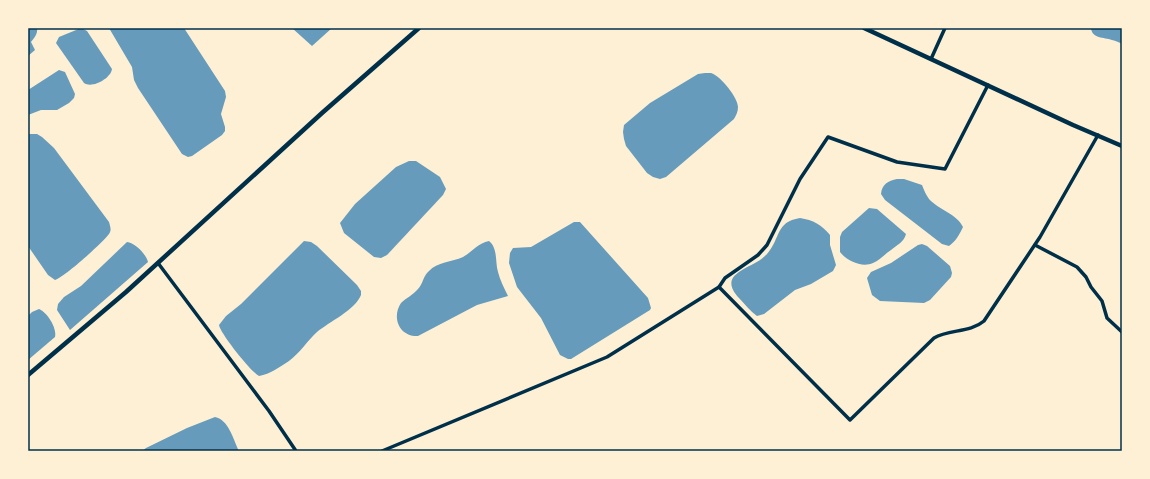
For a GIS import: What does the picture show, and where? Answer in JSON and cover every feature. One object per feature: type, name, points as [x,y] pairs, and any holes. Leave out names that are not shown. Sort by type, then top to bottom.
[{"type":"street","points":[[28,375],[88,325],[158,263],[322,113],[419,28]]},
{"type":"street","points":[[864,28],[1122,146]]},
{"type":"street","points":[[931,59],[946,28]]},
{"type":"street","points":[[382,451],[607,357],[719,286],[725,278],[758,255],[767,245],[800,179],[828,137],[897,162],[945,169],[988,85]]},
{"type":"street","points":[[719,286],[850,420],[934,338],[943,333],[975,327],[984,321],[1035,245],[1098,135]]},
{"type":"street","points":[[1035,245],[1076,267],[1082,272],[1102,301],[1107,318],[1122,332]]},
{"type":"street","points":[[158,263],[256,393],[296,451]]},
{"type":"water","points":[[28,28],[37,28],[37,32],[36,36],[31,42],[35,50],[28,56]]},
{"type":"water","points":[[81,28],[87,31],[112,69],[105,79],[92,85],[84,83],[56,43],[59,37]]},
{"type":"water","points":[[109,28],[184,28],[225,91],[226,97],[221,114],[225,131],[222,135],[192,156],[188,157],[182,154],[138,88],[134,80],[132,67]]},
{"type":"water","points":[[292,28],[332,28],[312,46]]},
{"type":"water","points":[[1091,28],[1122,28],[1122,44],[1096,36],[1092,32]]},
{"type":"water","points":[[59,70],[65,72],[75,94],[74,98],[69,103],[57,110],[41,110],[28,115],[28,90]]},
{"type":"water","points":[[705,73],[715,75],[732,93],[738,107],[734,119],[666,177],[660,179],[653,177],[647,173],[626,146],[623,132],[624,125],[650,103],[698,74]]},
{"type":"water","points":[[28,134],[37,134],[54,148],[109,222],[110,226],[109,234],[99,244],[75,266],[55,280],[48,275],[28,246]]},
{"type":"water","points":[[409,161],[416,161],[440,177],[446,189],[443,195],[387,255],[381,258],[374,257],[344,233],[340,223],[355,204],[396,167]]},
{"type":"water","points":[[897,179],[904,179],[922,185],[929,199],[933,203],[957,219],[963,227],[957,238],[949,246],[942,244],[885,200],[881,194],[884,185]]},
{"type":"water","points":[[869,208],[877,209],[906,234],[900,243],[878,260],[864,265],[851,261],[840,252],[840,237],[842,232]]},
{"type":"water","points":[[800,218],[817,224],[824,228],[830,235],[830,245],[836,265],[833,271],[811,284],[795,290],[764,314],[757,316],[739,298],[733,289],[731,282],[739,272],[767,254],[782,227],[786,223]]},
{"type":"water","points":[[574,222],[580,222],[648,298],[651,308],[571,359],[568,359],[560,355],[541,318],[517,287],[509,263],[510,253],[513,248],[531,247]]},
{"type":"water","points":[[304,241],[311,242],[317,246],[357,285],[361,291],[361,295],[348,311],[317,332],[289,361],[271,372],[259,376],[236,352],[219,325],[226,316],[241,304]]},
{"type":"water","points":[[489,241],[494,247],[499,275],[508,296],[477,305],[418,336],[406,333],[402,330],[397,320],[398,309],[401,303],[420,287],[427,273],[432,268],[440,264],[463,257],[478,246]]},
{"type":"water","points":[[127,242],[140,249],[148,262],[70,330],[57,310],[58,304],[64,297],[81,286]]},
{"type":"water","points":[[922,244],[927,246],[950,266],[952,273],[951,277],[930,300],[924,303],[880,301],[872,295],[867,278],[871,272],[891,263],[918,245]]},
{"type":"water","points":[[39,309],[45,313],[51,321],[55,337],[28,360],[28,316],[32,312]]},
{"type":"water","points":[[215,417],[224,422],[227,426],[239,451],[142,451],[187,428]]}]
